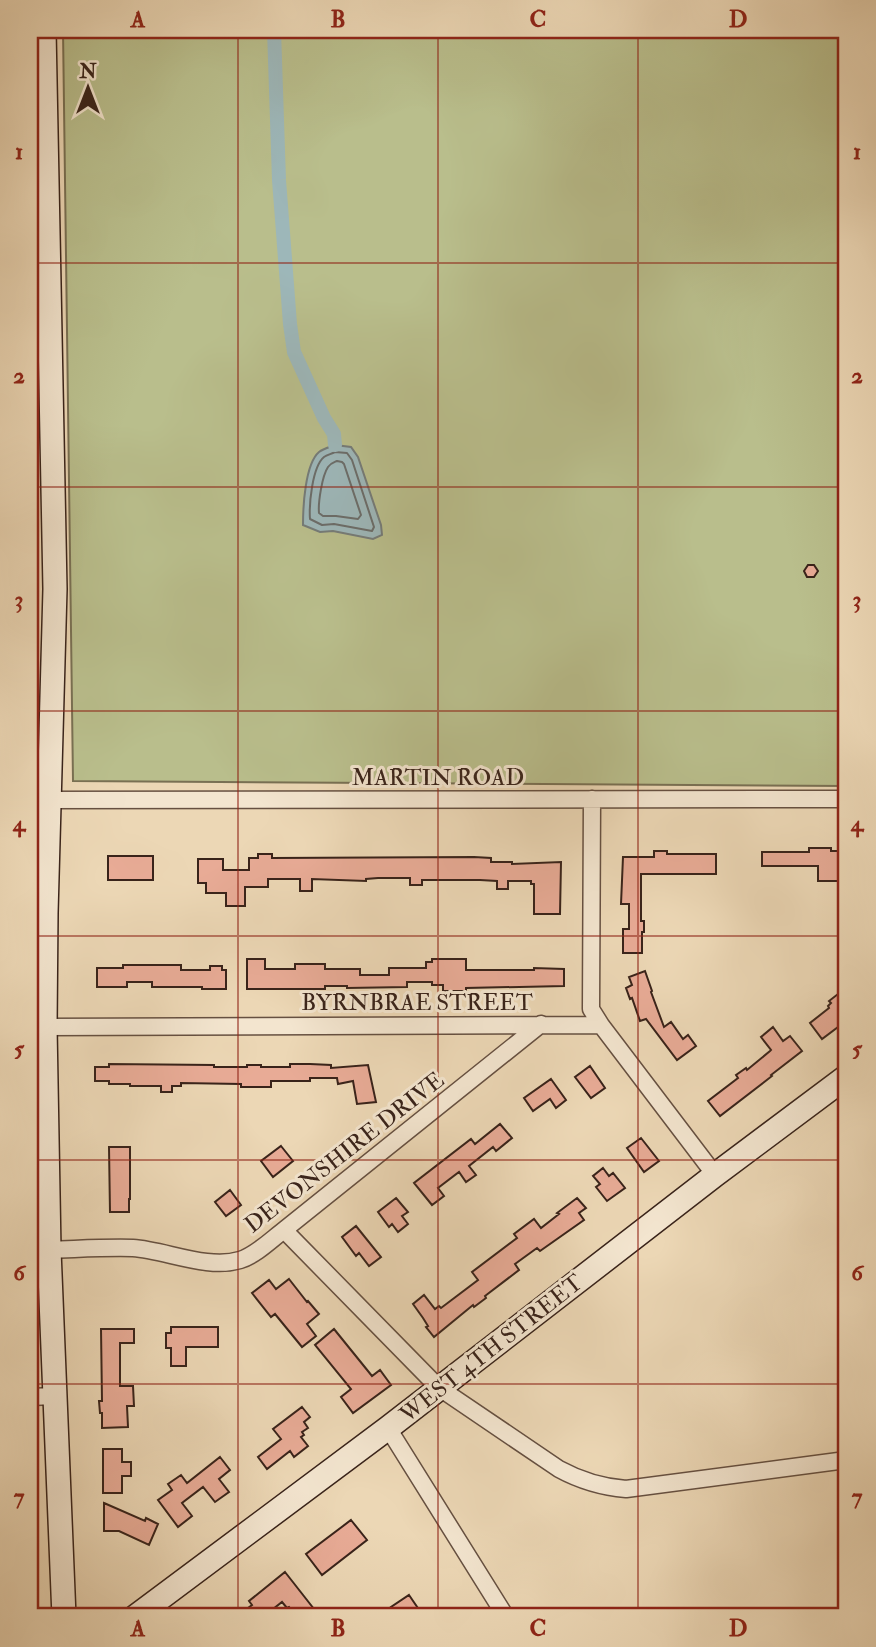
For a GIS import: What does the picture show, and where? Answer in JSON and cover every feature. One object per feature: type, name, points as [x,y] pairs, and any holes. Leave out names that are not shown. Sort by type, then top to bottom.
[{"type":"main road","points":[[44,30],[39,230],[55,589],[40,800],[46,913],[46,1027],[39,1250],[55,1396],[64,1617]]},
{"type":"main road","name":"WEST 4TH STREET","points":[[135,1617],[388,1428],[438,1387],[846,1077]]},
{"type":"street","points":[[592,799],[591,1009],[715,1175]]},
{"type":"street","name":"MARTIN ROAD","points":[[40,800],[846,799]]},
{"type":"street","name":"DEVONSHIRE DRIVE","points":[[39,1250],[134,1248],[221,1263],[253,1254],[541,1024]]},
{"type":"street","name":"BYRNBRAE STREET","points":[[46,1027],[601,1025]]},
{"type":"street","points":[[284,1230],[438,1387],[559,1469],[583,1481],[608,1488],[644,1488],[846,1460]]},
{"type":"street","points":[[30,1397],[55,1396]]},
{"type":"street","points":[[388,1428],[506,1617]]},
{"type":"green space","points":[[63,30],[846,30],[846,786],[73,781]]},
{"type":"water","points":[[335,445],[351,447],[358,457],[382,535],[373,539],[333,531],[320,532],[303,525],[306,486],[314,458],[319,452]]},
{"type":"building","points":[[808,565],[814,565],[818,571],[814,577],[807,577],[804,571]]},
{"type":"building","points":[[809,848],[844,851],[846,874],[838,874],[838,881],[818,881],[818,866],[762,866],[762,852],[809,852]]},
{"type":"building","points":[[654,851],[667,851],[667,854],[716,854],[716,874],[641,874],[641,921],[644,921],[642,953],[623,953],[623,929],[629,929],[629,904],[621,904],[623,857],[654,857]]},
{"type":"building","points":[[258,854],[272,854],[272,858],[474,857],[512,864],[561,862],[560,914],[534,914],[534,884],[531,884],[531,881],[508,881],[508,889],[497,889],[497,881],[480,880],[422,880],[422,885],[410,885],[410,878],[378,878],[366,881],[312,879],[312,891],[300,891],[300,879],[268,879],[268,887],[245,887],[245,906],[226,906],[226,893],[206,893],[206,883],[198,883],[198,859],[223,859],[223,870],[249,870],[249,858],[258,858]]},
{"type":"building","points":[[108,856],[153,856],[153,880],[108,880]]},
{"type":"building","points":[[247,959],[265,959],[265,969],[295,969],[295,964],[325,964],[325,969],[360,969],[360,975],[389,975],[389,968],[426,968],[426,962],[432,962],[432,959],[466,959],[466,970],[564,969],[564,986],[443,991],[443,985],[432,985],[432,982],[407,982],[407,987],[247,989]]},
{"type":"building","points":[[123,965],[181,965],[181,970],[210,970],[210,966],[222,966],[222,970],[226,970],[226,989],[152,987],[152,982],[127,982],[127,987],[97,987],[97,968],[123,968]]},
{"type":"building","points":[[645,971],[664,1027],[671,1022],[683,1039],[688,1035],[696,1046],[677,1060],[646,1019],[640,1021],[626,988],[632,985],[629,977]]},
{"type":"building","points":[[846,993],[846,1021],[822,1039],[810,1023],[829,1008],[829,1001],[838,994],[841,997]]},
{"type":"building","points":[[773,1027],[783,1041],[790,1036],[802,1051],[720,1116],[708,1101],[738,1078],[736,1075],[746,1068],[747,1070],[771,1050],[761,1037]]},
{"type":"building","points":[[109,1064],[290,1067],[290,1064],[310,1064],[331,1065],[331,1068],[368,1065],[376,1102],[357,1104],[353,1081],[338,1084],[337,1078],[271,1081],[271,1087],[181,1083],[181,1086],[172,1086],[172,1092],[161,1092],[161,1086],[130,1086],[95,1081],[95,1067],[109,1067]]},
{"type":"building","points":[[590,1066],[605,1088],[591,1098],[575,1077]]},
{"type":"building","points":[[551,1079],[566,1100],[556,1108],[550,1099],[533,1111],[524,1098]]},
{"type":"building","points":[[500,1124],[512,1138],[496,1151],[493,1147],[469,1166],[476,1175],[466,1182],[459,1172],[438,1188],[444,1196],[432,1205],[414,1183],[471,1139],[475,1144]]},
{"type":"building","points":[[641,1138],[659,1161],[644,1172],[627,1148]]},
{"type":"building","points":[[281,1146],[293,1161],[273,1177],[261,1161]]},
{"type":"building","points":[[109,1147],[130,1147],[129,1212],[110,1212]]},
{"type":"building","points":[[603,1168],[609,1176],[613,1173],[625,1188],[607,1201],[596,1187],[600,1184],[593,1176]]},
{"type":"building","points":[[230,1190],[241,1205],[226,1216],[215,1202]]},
{"type":"building","points":[[396,1198],[408,1212],[402,1216],[408,1224],[398,1232],[392,1224],[389,1227],[378,1212]]},
{"type":"building","points":[[577,1198],[586,1208],[579,1213],[584,1220],[540,1251],[537,1248],[515,1264],[519,1270],[434,1337],[413,1304],[424,1295],[435,1309],[439,1306],[441,1308],[478,1280],[472,1272],[517,1238],[514,1234],[534,1219],[541,1228]]},
{"type":"building","points":[[356,1226],[381,1257],[369,1266],[359,1253],[356,1256],[342,1237]]},
{"type":"building","points":[[289,1279],[319,1314],[307,1324],[316,1336],[302,1347],[275,1314],[271,1317],[252,1293],[269,1280],[276,1289]]},
{"type":"building","points":[[171,1327],[218,1327],[218,1347],[186,1347],[186,1366],[171,1366],[171,1348],[166,1348],[166,1333],[171,1333]]},
{"type":"building","points":[[101,1329],[134,1329],[134,1343],[120,1343],[120,1386],[133,1386],[134,1406],[127,1406],[128,1427],[102,1428],[99,1401],[102,1401]]},
{"type":"building","points":[[334,1329],[372,1376],[380,1370],[391,1385],[353,1413],[341,1397],[351,1389],[315,1345]]},
{"type":"building","points":[[302,1407],[310,1417],[304,1422],[308,1428],[302,1432],[304,1435],[301,1437],[308,1446],[294,1457],[290,1451],[267,1469],[258,1457],[281,1439],[273,1429]]},
{"type":"building","points":[[103,1449],[122,1449],[122,1462],[131,1462],[131,1476],[122,1476],[122,1493],[103,1493]]},
{"type":"building","points":[[220,1457],[230,1470],[219,1479],[229,1492],[215,1502],[203,1487],[182,1503],[192,1516],[178,1527],[158,1500],[172,1490],[168,1484],[181,1475],[187,1483]]},
{"type":"building","points":[[104,1503],[158,1524],[149,1545],[119,1531],[104,1531]]},
{"type":"building","points":[[351,1520],[367,1540],[322,1575],[306,1554]]},
{"type":"building","points":[[285,1572],[314,1609],[303,1617],[297,1617],[282,1602],[263,1617],[236,1617],[252,1605],[249,1601]]},
{"type":"building","points":[[409,1595],[424,1617],[399,1617],[391,1607]]},
{"type":"waterway","points":[[274,30],[279,180],[294,352],[334,434],[335,445]]}]
